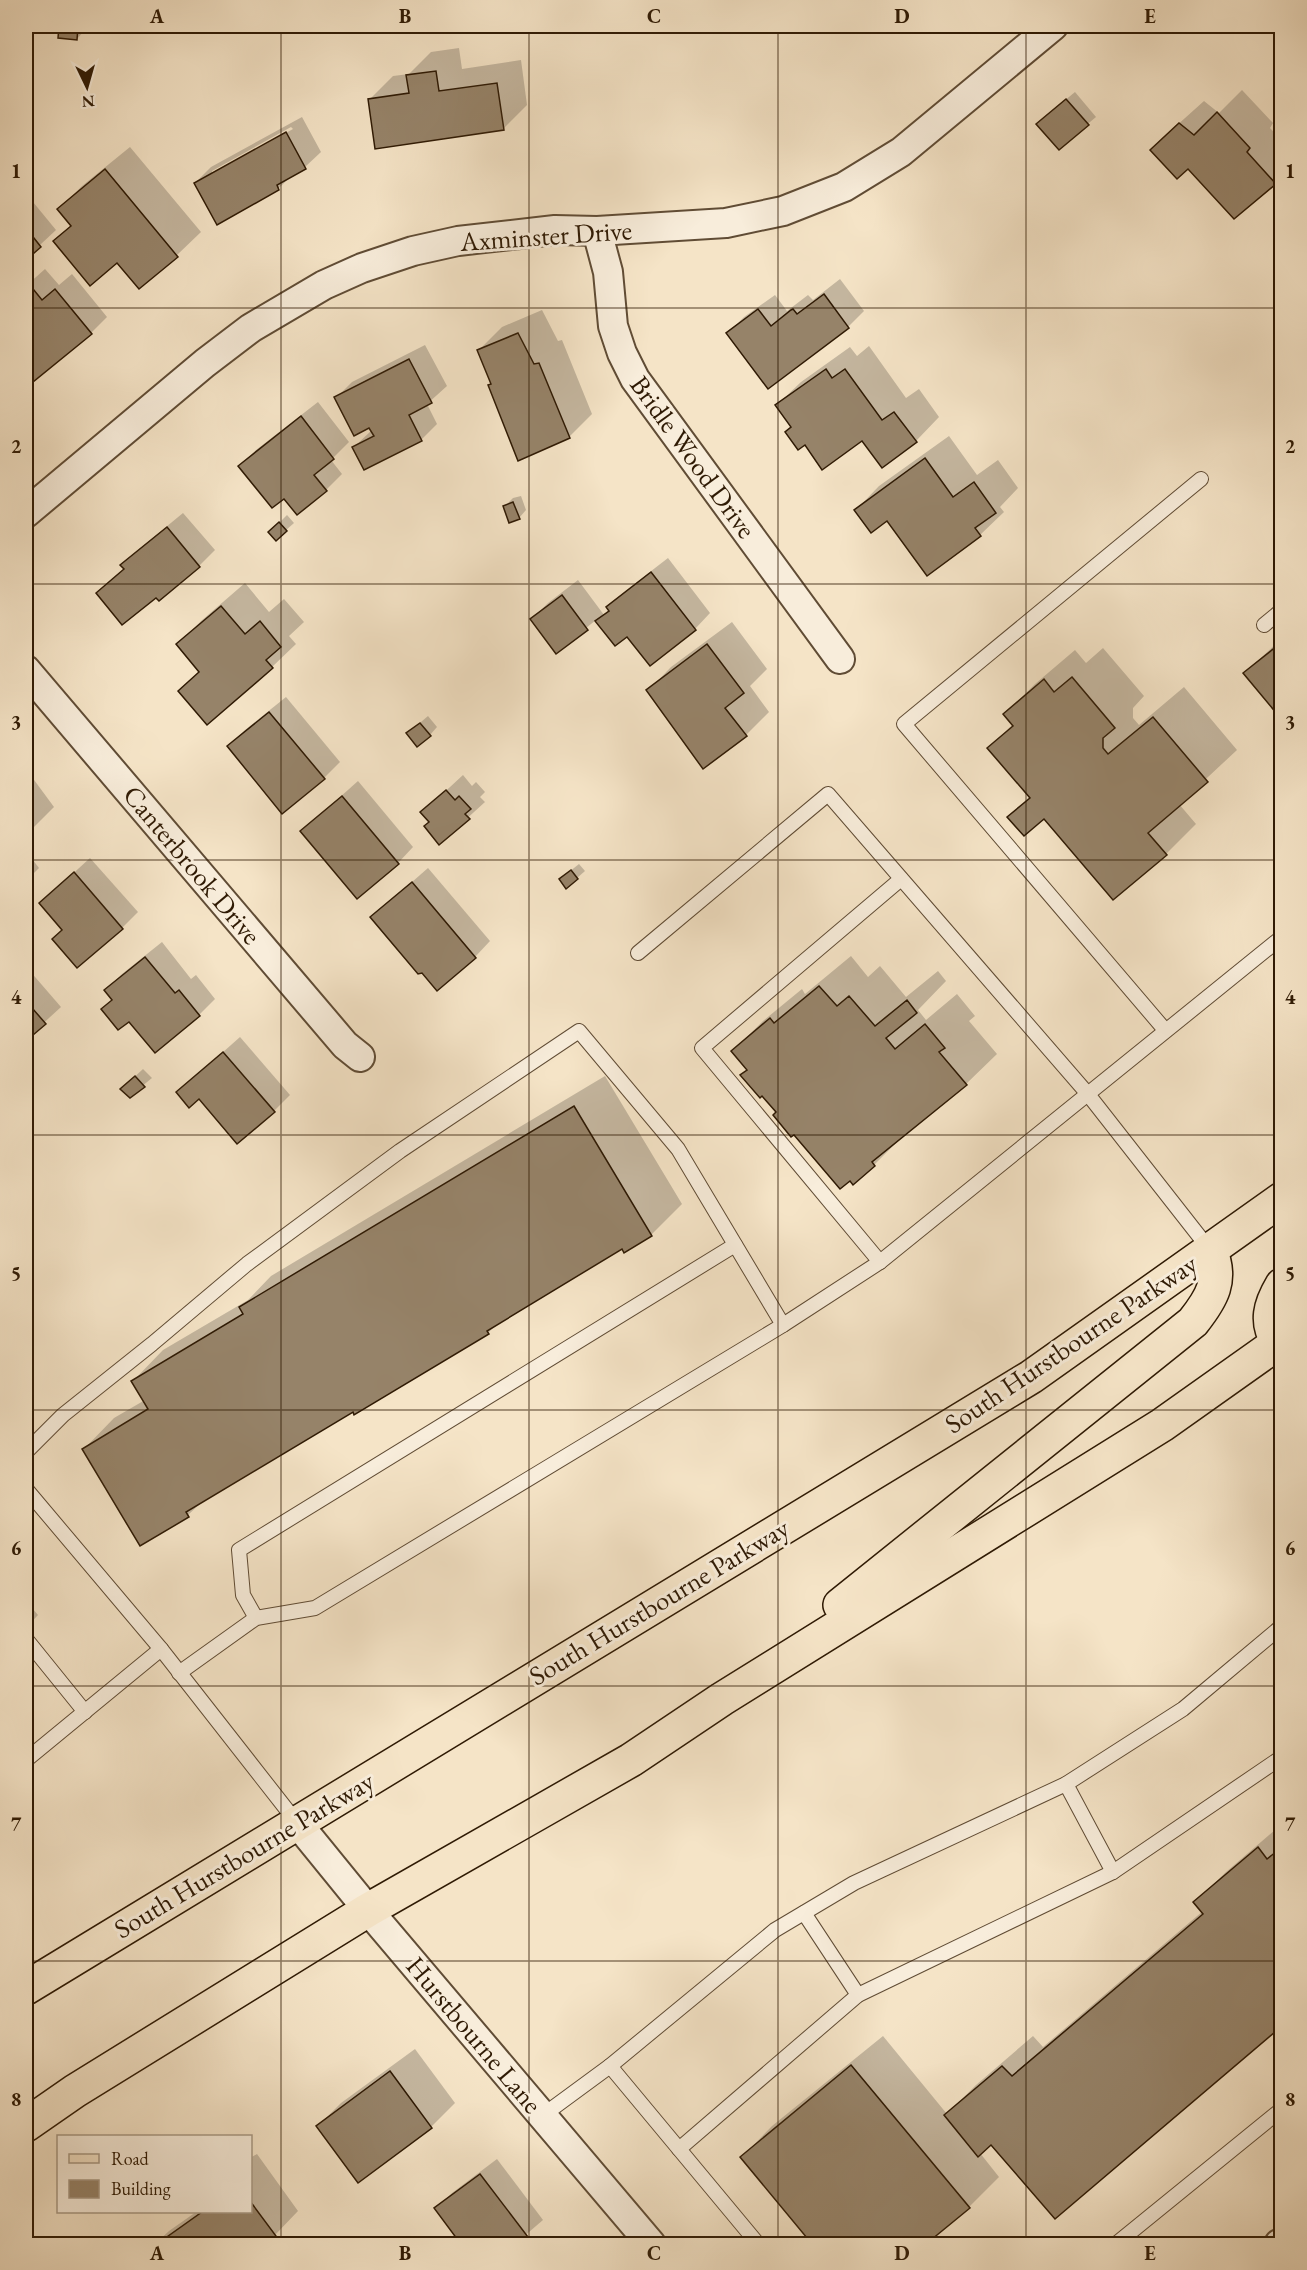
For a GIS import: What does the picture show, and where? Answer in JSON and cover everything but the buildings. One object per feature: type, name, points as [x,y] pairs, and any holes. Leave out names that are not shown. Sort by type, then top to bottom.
[{"type":"main road","name":"South Hurstbourne Parkway","points":[[26,1988],[1031,1377],[1281,1199]]},
{"type":"main road","points":[[722,1699],[1194,1322],[1212,1294],[1216,1279],[1216,1265],[1210,1250]]},
{"type":"main road","points":[[26,2125],[75,2091],[368,1910],[631,1760],[722,1699],[1162,1425],[1280,1343],[1270,1330],[1271,1302],[1281,1285]]},
{"type":"street","name":"Axminster Drive","points":[[26,513],[205,363],[251,328],[324,285],[362,268],[458,241],[555,230],[597,231],[726,223],[783,211],[844,187],[902,152],[1053,26]]},
{"type":"street","name":"Bridle Wood Drive","points":[[597,231],[608,272],[613,326],[622,353],[635,378],[840,659]]},
{"type":"street","name":"Canterbrook Drive","points":[[26,670],[345,1045],[360,1057]]},
{"type":"street","name":"Hurstbourne Lane","points":[[298,1824],[651,2244]]},
{"type":"lane","points":[[1165,1030],[904,724],[1201,479]]},
{"type":"lane","points":[[1264,625],[1281,610]]},
{"type":"lane","points":[[638,953],[828,794],[1087,1093],[1210,1250]]},
{"type":"lane","points":[[880,1262],[702,1048],[901,879]]},
{"type":"lane","points":[[179,1673],[256,1618],[315,1608],[783,1325],[880,1262],[1281,937]]},
{"type":"lane","points":[[26,1452],[63,1415],[247,1264],[400,1151],[579,1031],[678,1149],[783,1325]]},
{"type":"lane","points":[[256,1618],[243,1595],[239,1550],[735,1245]]},
{"type":"lane","points":[[26,1489],[160,1649],[298,1824]]},
{"type":"lane","points":[[542,2116],[610,2066],[775,1930],[854,1883],[1066,1784],[1183,1709],[1281,1626]]},
{"type":"lane","points":[[26,1639],[85,1712]]},
{"type":"lane","points":[[26,1760],[160,1649]]},
{"type":"lane","points":[[679,2149],[858,1995],[1113,1872],[1281,1757]]},
{"type":"lane","points":[[1066,1784],[1113,1872]]},
{"type":"lane","points":[[804,1913],[858,1995]]},
{"type":"lane","points":[[610,2066],[758,2244]]},
{"type":"lane","points":[[1116,2244],[1281,2109]]}]
